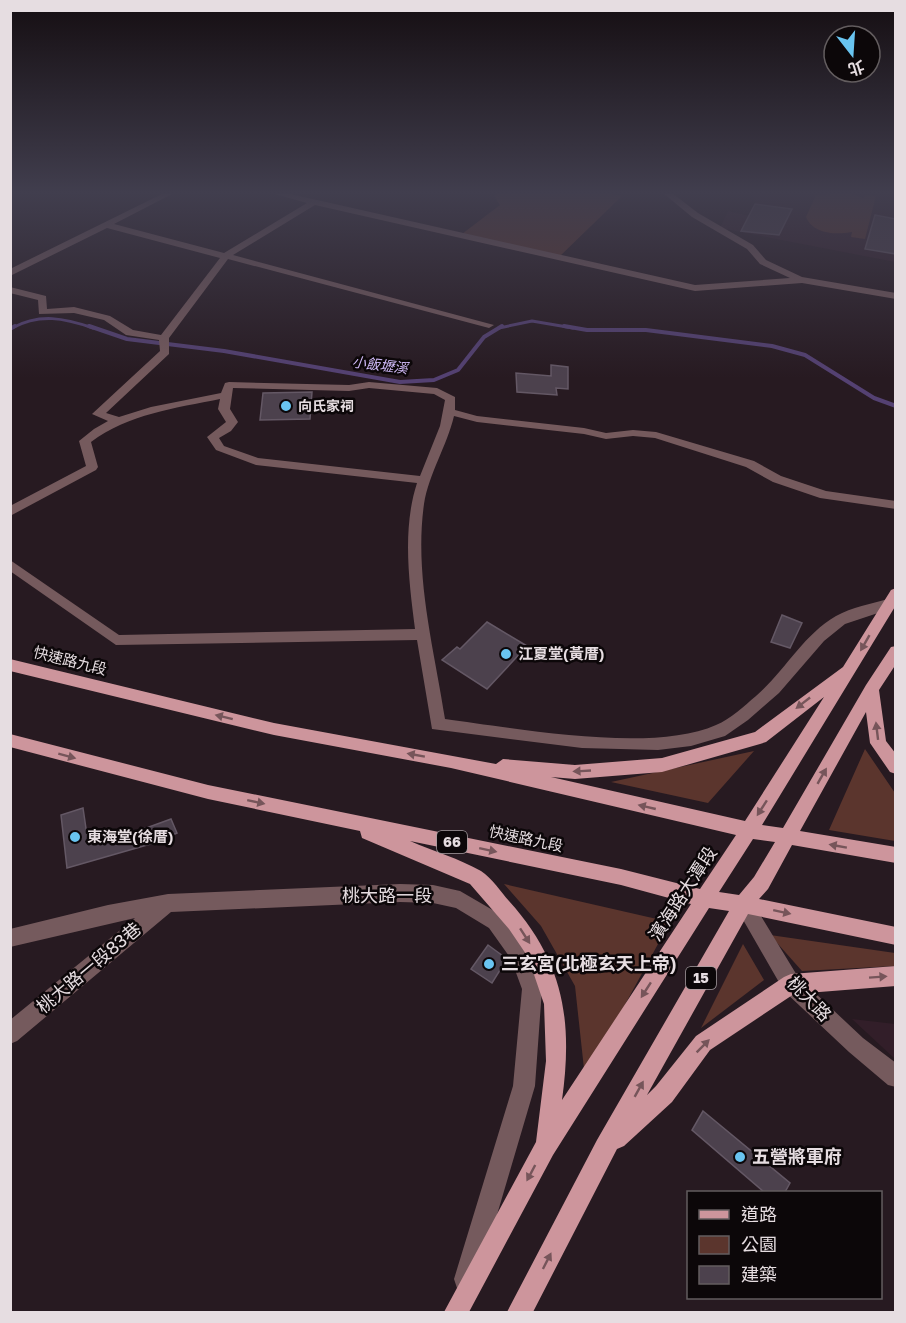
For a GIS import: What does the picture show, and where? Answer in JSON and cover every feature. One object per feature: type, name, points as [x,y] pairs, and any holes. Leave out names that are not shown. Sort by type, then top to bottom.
[{"type":"main road","name":"濱海路大潭段","points":[[456,1311],[545,1147],[705,899],[892,598]]},
{"type":"main road","name":"15","points":[[520,1312],[605,1149],[743,904],[760,882],[788,837],[871,689],[896,651]]},
{"type":"main road","name":"快速路九段","points":[[10,665],[274,729],[451,762],[748,830],[896,855]]},
{"type":"main road","points":[[451,762],[575,772],[662,765],[760,737],[850,668]]},
{"type":"main road","points":[[871,689],[878,743],[896,768]]},
{"type":"main road","name":"快速路九段","points":[[10,740],[208,792],[621,877],[705,899],[743,904],[896,936]]},
{"type":"main road","points":[[338,819],[476,878],[516,923],[536,952],[554,1004],[557,1061],[545,1147]]},
{"type":"main road","points":[[605,1149],[664,1094],[703,1043],[791,984],[896,976]]},
{"type":"street","points":[[10,273],[47,255]]},
{"type":"street","points":[[221,255],[489,325]]},
{"type":"street","points":[[548,255],[695,288],[802,280],[896,296]]},
{"type":"street","points":[[757,255],[763,262],[802,280]]},
{"type":"street","points":[[116,420],[98,414],[165,352],[164,338],[226,256]]},
{"type":"street","points":[[10,290],[43,298],[42,312],[74,310],[107,318],[130,333],[164,338]]},
{"type":"street","points":[[423,480],[256,461],[220,448],[213,437],[227,429],[232,422],[224,409],[229,385],[349,388],[369,385],[437,392],[451,399],[451,412],[423,480],[418,504],[415,574],[438,724],[633,744],[682,741],[720,730],[766,697],[809,646],[841,619],[892,598]]},
{"type":"street","points":[[10,512],[92,467],[85,441],[95,431],[116,420],[226,395]]},
{"type":"street","points":[[451,412],[477,419],[606,436],[633,433],[656,435],[750,464],[777,479],[824,495],[896,505]]},
{"type":"street","points":[[10,564],[116,640],[425,634]]},
{"type":"street","name":"桃大路一段","points":[[10,938],[108,914],[168,903],[400,893],[433,894],[460,900],[496,922],[519,953],[532,989],[524,1086],[456,1311]]},
{"type":"street","name":"桃大路一段83巷","points":[[10,1034],[168,903]]},
{"type":"street","name":"桃大路","points":[[743,904],[791,984],[856,1045],[896,1077]]},
{"type":"shaded area","points":[[858,255],[895,255],[895,262]]},
{"type":"shaded area","points":[[852,1019],[895,1024],[895,1059]]},
{"type":"green space","points":[[865,749],[895,793],[895,841],[829,830]]},
{"type":"green space","points":[[754,751],[708,803],[611,782]]},
{"type":"green space","points":[[504,884],[670,922],[585,1078],[575,986],[541,926]]},
{"type":"green space","points":[[770,935],[895,953],[895,966],[802,971]]},
{"type":"green space","points":[[743,944],[764,980],[701,1028]]},
{"type":"building","points":[[551,365],[568,367],[568,389],[556,388],[557,395],[517,392],[516,373],[551,376]]},
{"type":"building","name":"向氏家祠","points":[[312,392],[310,419],[260,420],[263,393]]},
{"type":"building","points":[[782,615],[802,623],[790,648],[771,642]]},
{"type":"building","name":"江夏堂(黃厝)","points":[[487,622],[527,646],[487,689],[442,660],[457,647],[460,649]]},
{"type":"building","name":"東海堂(徐厝)","points":[[83,808],[88,842],[126,831],[127,835],[171,819],[177,833],[154,843],[67,868],[61,815]]},
{"type":"building","name":"三玄宮(北極玄天上帝)","points":[[488,945],[507,959],[492,983],[471,969]]},
{"type":"building","name":"五營將軍府","points":[[703,1111],[790,1183],[786,1191],[763,1191],[692,1130]]},
{"type":"waterway","name":"小飯壢溪","points":[[12,328],[22,323],[42,319],[62,320],[93,328]]},
{"type":"waterway","name":"小飯壢溪","points":[[499,328],[532,321],[573,328]]},
{"type":"waterway","name":"小飯壢溪","points":[[10,329],[15,326]]},
{"type":"waterway","name":"小飯壢溪","points":[[89,326],[127,339],[224,351],[400,382],[434,380],[458,370],[484,337],[502,326]]},
{"type":"waterway","name":"小飯壢溪","points":[[564,326],[587,330],[646,330],[772,346],[805,355],[874,398],[896,406]]},
{"type":"place","name":"向氏家祠","points":[[286,406]]},
{"type":"place","name":"江夏堂(黃厝)","points":[[506,654]]},
{"type":"place","name":"東海堂(徐厝)","points":[[75,837]]},
{"type":"place","name":"三玄宮(北極玄天上帝)","points":[[489,964]]},
{"type":"place","name":"五營將軍府","points":[[740,1157]]}]
